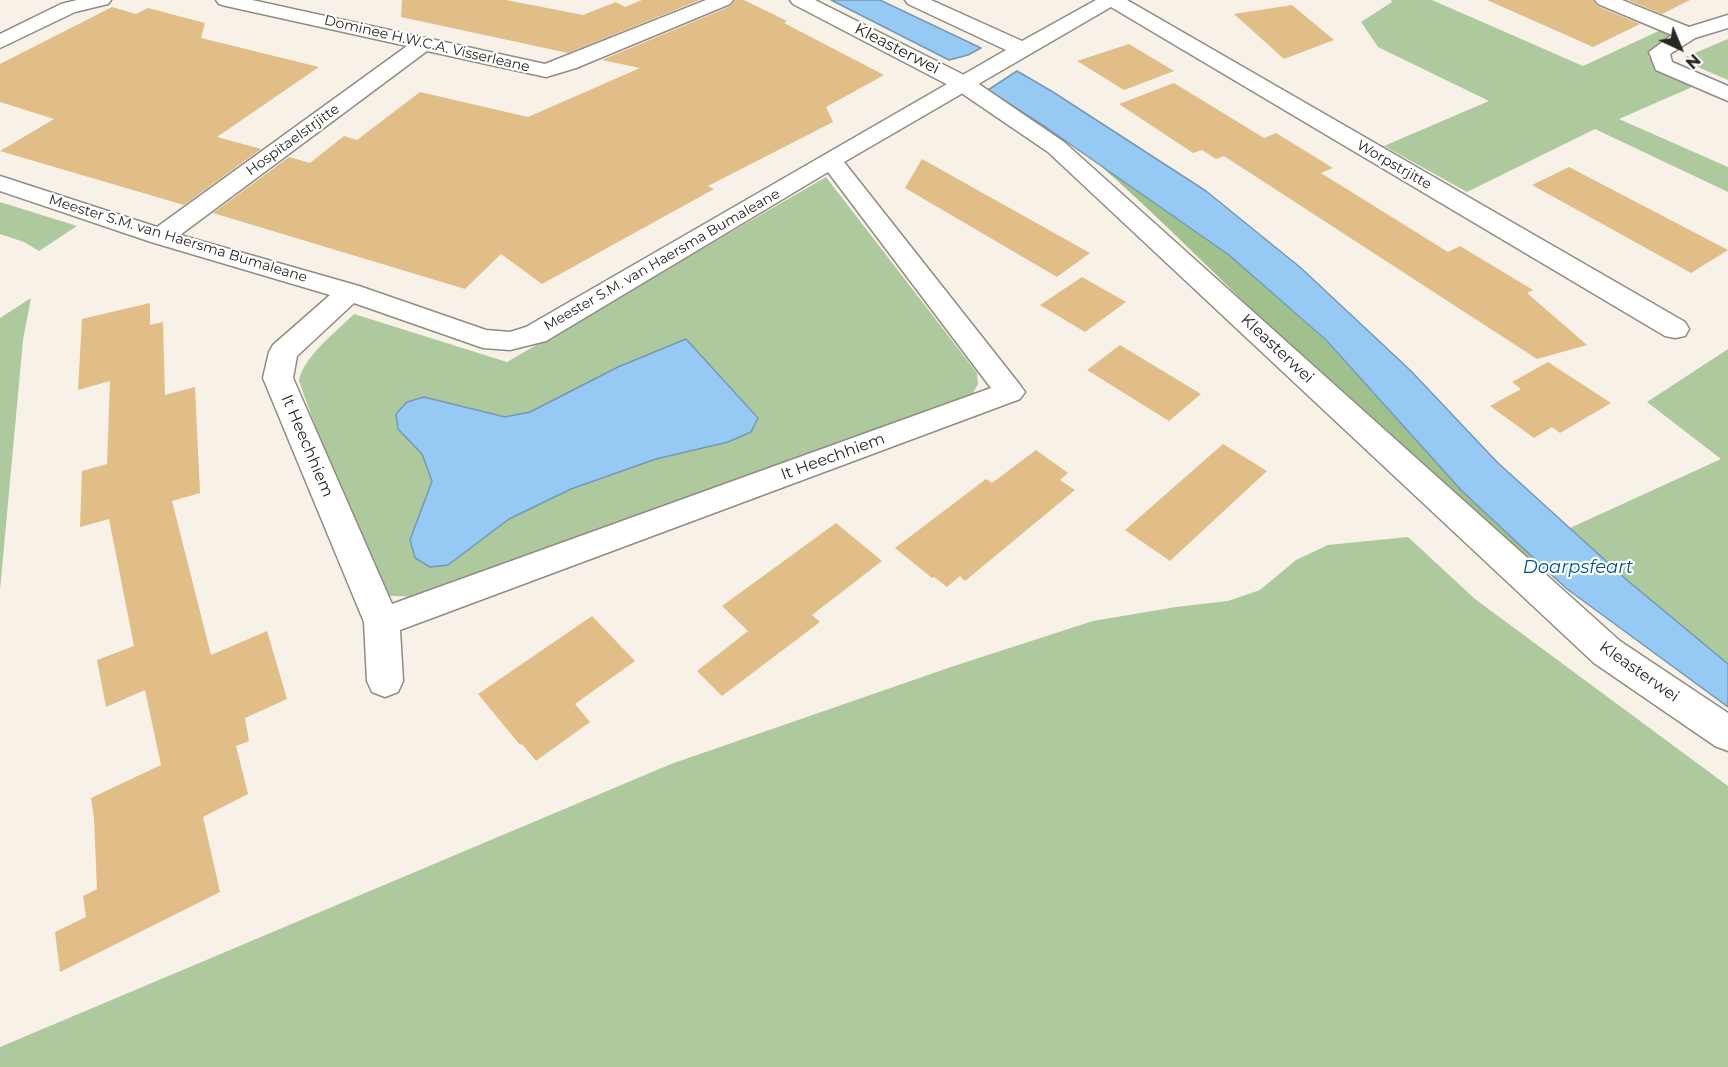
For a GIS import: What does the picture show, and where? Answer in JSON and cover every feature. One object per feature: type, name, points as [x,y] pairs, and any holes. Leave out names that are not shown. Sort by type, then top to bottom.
[{"type":"street","points":[[0,42],[68,8],[101,0]]},
{"type":"street","name":"Dominee H.W.C.A. Visserleane","points":[[226,0],[546,71],[569,64],[723,0]]},
{"type":"street","name":"Kleasterwei","points":[[800,0],[962,83],[1056,147],[1607,652],[1728,734]]},
{"type":"street","points":[[915,0],[1022,49]]},
{"type":"street","name":"Meester S.M. van Haersma Bumaleane","points":[[0,183],[160,237],[350,292],[483,339],[510,341],[536,334],[962,83],[1112,0]]},
{"type":"street","name":"Worpstrjitte","points":[[1112,0],[1675,329]]},
{"type":"street","points":[[1605,0],[1688,34]]},
{"type":"street","points":[[1728,21],[1688,34],[1659,52],[1663,66],[1728,94]]},
{"type":"street","name":"Hospitaelstrjitte","points":[[160,237],[425,43]]},
{"type":"street","name":"It Heechhiem","points":[[382,622],[1010,392],[831,161]]},
{"type":"street","name":"It Heechhiem","points":[[350,292],[283,352],[278,378],[382,622],[385,681]]},
{"type":"green space","points":[[1391,0],[1432,0],[1583,66],[1663,29],[1676,38],[1648,56],[1659,67],[1699,84],[1619,119],[1728,167],[1728,192],[1595,129],[1467,192],[1384,146],[1489,101],[1378,47],[1361,22],[1392,2]]},
{"type":"green space","points":[[1728,39],[1728,80],[1693,65],[1685,57]]},
{"type":"green space","points":[[1094,160],[1229,255],[1325,340],[1462,491],[1567,589],[1394,442]]},
{"type":"green space","points":[[826,177],[977,373],[978,384],[973,393],[433,598],[376,595],[299,381],[306,363],[321,345],[354,314],[507,362]],"holes":[[[686,339],[758,417],[750,432],[728,442],[656,459],[572,489],[509,519],[448,565],[410,540],[432,481],[422,454],[398,429],[486,412],[506,417],[530,412],[618,367]]]},
{"type":"green space","points":[[0,202],[77,226],[39,251],[24,242],[0,234]]},
{"type":"green space","points":[[31,298],[23,340],[0,590],[0,318]]},
{"type":"green space","points":[[1728,349],[1728,664],[1628,581],[1570,528],[1721,459],[1647,402]]},
{"type":"green space","points":[[1408,537],[1475,599],[1728,786],[1728,1067],[0,1067],[0,1047],[671,764],[954,666],[1093,621],[1228,601],[1260,590],[1296,560],[1328,545]]},
{"type":"water","points":[[831,0],[880,0],[981,48],[968,55],[949,60]]},
{"type":"water","name":"Doarpsfeart","points":[[1017,71],[1206,191],[1301,268],[1411,371],[1497,462],[1628,581],[1728,664],[1728,707],[1567,589],[1462,491],[1326,340],[1229,255],[1047,128],[988,90]]},
{"type":"water","points":[[686,339],[758,418],[751,432],[728,442],[656,459],[571,489],[509,519],[448,565],[430,567],[415,558],[410,540],[432,481],[422,454],[398,429],[396,414],[407,402],[424,397],[505,417],[530,412],[618,367]]},
{"type":"building","points":[[402,0],[506,0],[583,15],[616,2],[625,7],[642,0],[700,0],[568,53],[401,17]]},
{"type":"building","points":[[735,0],[744,0],[787,21],[784,23],[884,75],[826,107],[833,122],[708,186],[714,189],[542,284],[501,254],[465,289],[213,213],[289,157],[310,163],[344,136],[357,140],[420,92],[528,117],[640,68],[602,60],[731,6]]},
{"type":"building","points":[[1487,0],[1593,0],[1597,6],[1640,24],[1593,47]]},
{"type":"building","points":[[1628,0],[1690,0],[1662,14]]},
{"type":"building","points":[[1292,5],[1334,40],[1284,59],[1234,14]]},
{"type":"building","points":[[112,7],[136,14],[148,8],[205,23],[201,38],[319,67],[217,137],[261,149],[184,205],[0,151],[54,119],[0,102],[0,64]]},
{"type":"building","points":[[1129,44],[1174,71],[1124,90],[1077,61]]},
{"type":"building","points":[[1174,83],[1264,138],[1276,133],[1333,168],[1321,173],[1448,252],[1460,246],[1533,290],[1527,293],[1587,345],[1537,359],[1224,156],[1216,159],[1202,150],[1193,153],[1119,104]]},
{"type":"building","points":[[922,159],[1090,253],[1057,277],[905,188]]},
{"type":"building","points":[[1569,167],[1728,250],[1691,273],[1532,185]]},
{"type":"building","points":[[1082,277],[1126,302],[1085,332],[1040,305]]},
{"type":"building","points":[[150,303],[150,325],[163,322],[165,395],[195,387],[200,493],[172,501],[211,655],[267,631],[287,699],[245,718],[249,741],[236,746],[248,794],[203,817],[220,892],[60,972],[55,932],[86,917],[83,896],[97,889],[91,798],[161,765],[145,690],[106,707],[97,660],[134,646],[109,519],[80,527],[82,471],[107,464],[110,381],[78,390],[82,319]]},
{"type":"building","points":[[1120,345],[1201,394],[1169,421],[1087,370]]},
{"type":"building","points":[[1548,362],[1611,403],[1560,433],[1552,427],[1534,438],[1490,406],[1521,389],[1512,382]]},
{"type":"building","points":[[1223,444],[1267,471],[1170,561],[1125,530]]},
{"type":"building","points":[[1036,450],[1068,473],[1060,480],[1075,490],[965,581],[960,576],[947,587],[934,577],[932,578],[895,548],[986,479],[992,483]]},
{"type":"building","points":[[836,523],[882,561],[812,615],[820,622],[722,696],[697,671],[748,631],[722,606]]},
{"type":"building","points":[[592,616],[635,661],[575,704],[590,722],[536,761],[478,694]]}]
